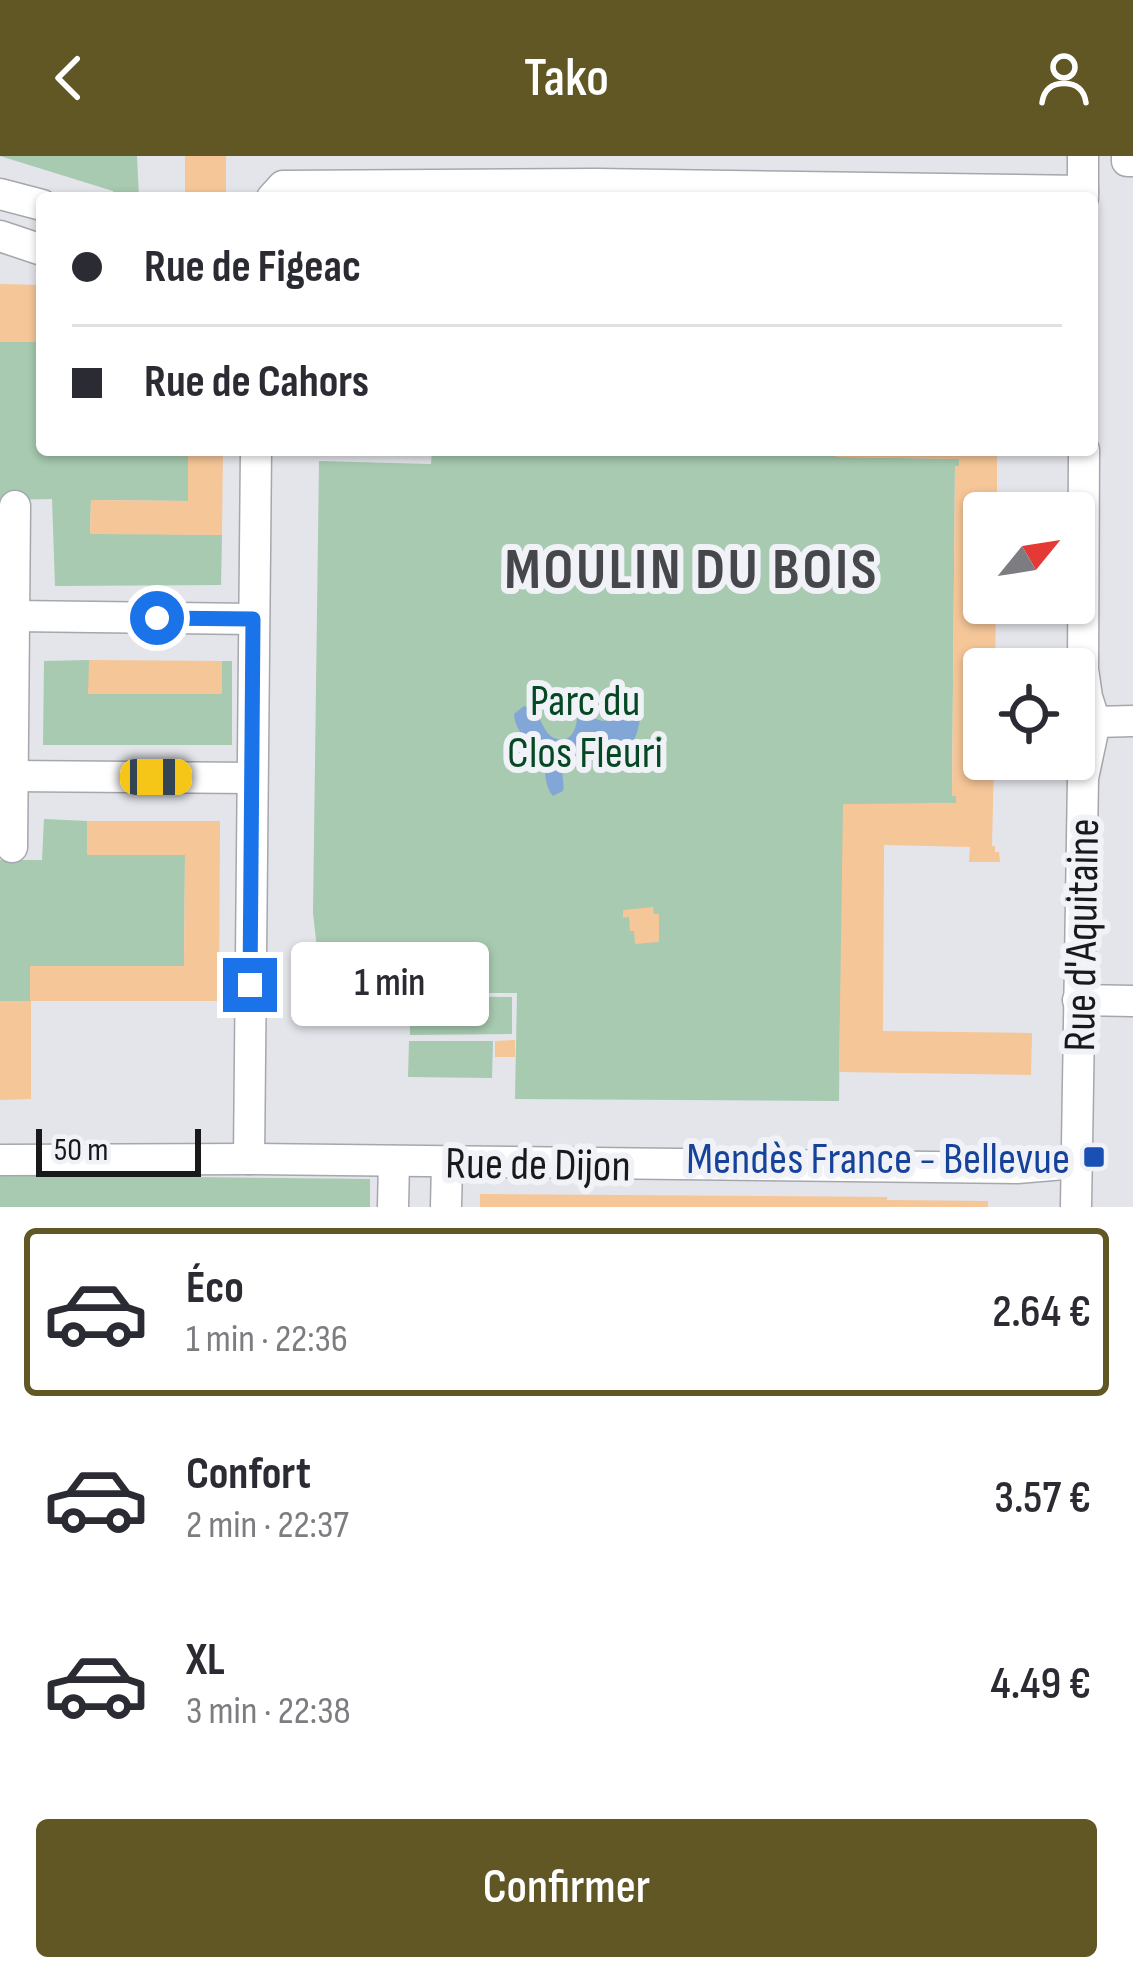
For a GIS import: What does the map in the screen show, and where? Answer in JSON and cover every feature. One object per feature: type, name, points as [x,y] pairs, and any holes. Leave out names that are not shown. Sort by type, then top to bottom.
[{"type":"street","points":[[1083,156],[1083,192]]},
{"type":"street","points":[[277,192],[283,186],[597,170],[729,171],[808,192]]},
{"type":"street","points":[[0,194],[36,204]]},
{"type":"street","points":[[0,236],[36,248]]},
{"type":"street","points":[[249,1159],[256,456]]},
{"type":"street","name":"Rue d'Aquitaine","points":[[1083,648],[1084,456]]},
{"type":"street","points":[[12,847],[15,506]]},
{"type":"street","points":[[14,616],[253,619]]},
{"type":"street","points":[[1095,722],[1133,721]]},
{"type":"street","points":[[13,776],[252,778]]},
{"type":"street","name":"Rue d'Aquitaine","points":[[1076,1207],[1083,780]]},
{"type":"street","points":[[1078,1000],[1133,1001]]},
{"type":"street","name":"Rue de Dijon","points":[[0,1160],[1003,1168],[1076,1163]]},
{"type":"street","points":[[393,1207],[394,1161]]},
{"type":"street","points":[[446,1163],[446,1207]]},
{"type":"green space","points":[[0,156],[137,156],[139,192],[113,191]]},
{"type":"green space","points":[[0,342],[36,342],[36,456],[188,456],[188,501],[91,500],[90,533],[222,535],[221,585],[55,586],[52,499],[6,500],[0,560]]},
{"type":"green space","name":"Parc du Clos Fleuri","points":[[432,456],[959,459],[955,466],[952,795],[956,803],[857,805],[840,1022],[839,1101],[515,1099],[517,993],[322,993],[313,913],[319,461],[431,464]]},
{"type":"green space","points":[[89,660],[89,694],[221,694],[222,661],[232,661],[232,745],[43,745],[44,661]]},
{"type":"green space","points":[[44,819],[87,821],[88,855],[185,855],[184,966],[31,966],[30,1001],[0,1001],[0,860],[42,860]]},
{"type":"green space","points":[[410,996],[512,997],[512,1034],[410,1035]]},
{"type":"green space","points":[[409,1041],[493,1041],[492,1078],[408,1077]]},
{"type":"green space","points":[[0,1175],[370,1179],[370,1207],[0,1207]]},
{"type":"water","points":[[524,706],[535,709],[547,732],[559,739],[572,734],[577,713],[602,721],[640,718],[635,739],[626,750],[615,755],[569,755],[562,766],[563,791],[553,796],[540,758],[515,721],[514,714]]},
{"type":"building","points":[[185,156],[226,156],[226,192],[185,192]]},
{"type":"building","points":[[0,284],[36,285],[36,342],[0,342]]},
{"type":"building","points":[[188,456],[223,456],[222,535],[90,534],[91,500],[188,501]]},
{"type":"building","points":[[836,456],[997,456],[997,492],[963,492],[963,624],[996,624],[995,648],[963,648],[963,780],[994,780],[992,846],[1000,862],[969,862],[970,847],[884,845],[883,1031],[1032,1033],[1031,1075],[839,1072],[843,804],[956,803],[952,796],[955,466],[959,459]]},
{"type":"building","points":[[89,660],[222,661],[222,694],[88,694]]},
{"type":"building","points":[[87,821],[220,821],[219,1001],[30,1001],[30,966],[184,966],[185,855],[87,855]]},
{"type":"building","points":[[653,907],[654,914],[659,914],[659,942],[635,944],[623,910]]},
{"type":"building","points":[[322,993],[369,994],[369,1025],[321,1025]]},
{"type":"building","points":[[0,1001],[31,1001],[31,1099],[0,1100]]},
{"type":"building","points":[[515,1040],[515,1057],[495,1057],[495,1041]]},
{"type":"building","points":[[480,1194],[887,1197],[988,1201],[988,1207],[480,1207]]},
{"type":"place","name":"Mendès France - Bellevue","points":[[1094,1157]]},
{"type":"district","name":"MOULIN DU BOIS","points":[[692,568]]},
{"type":"route","points":[[157,618],[253,619],[250,985]]}]
